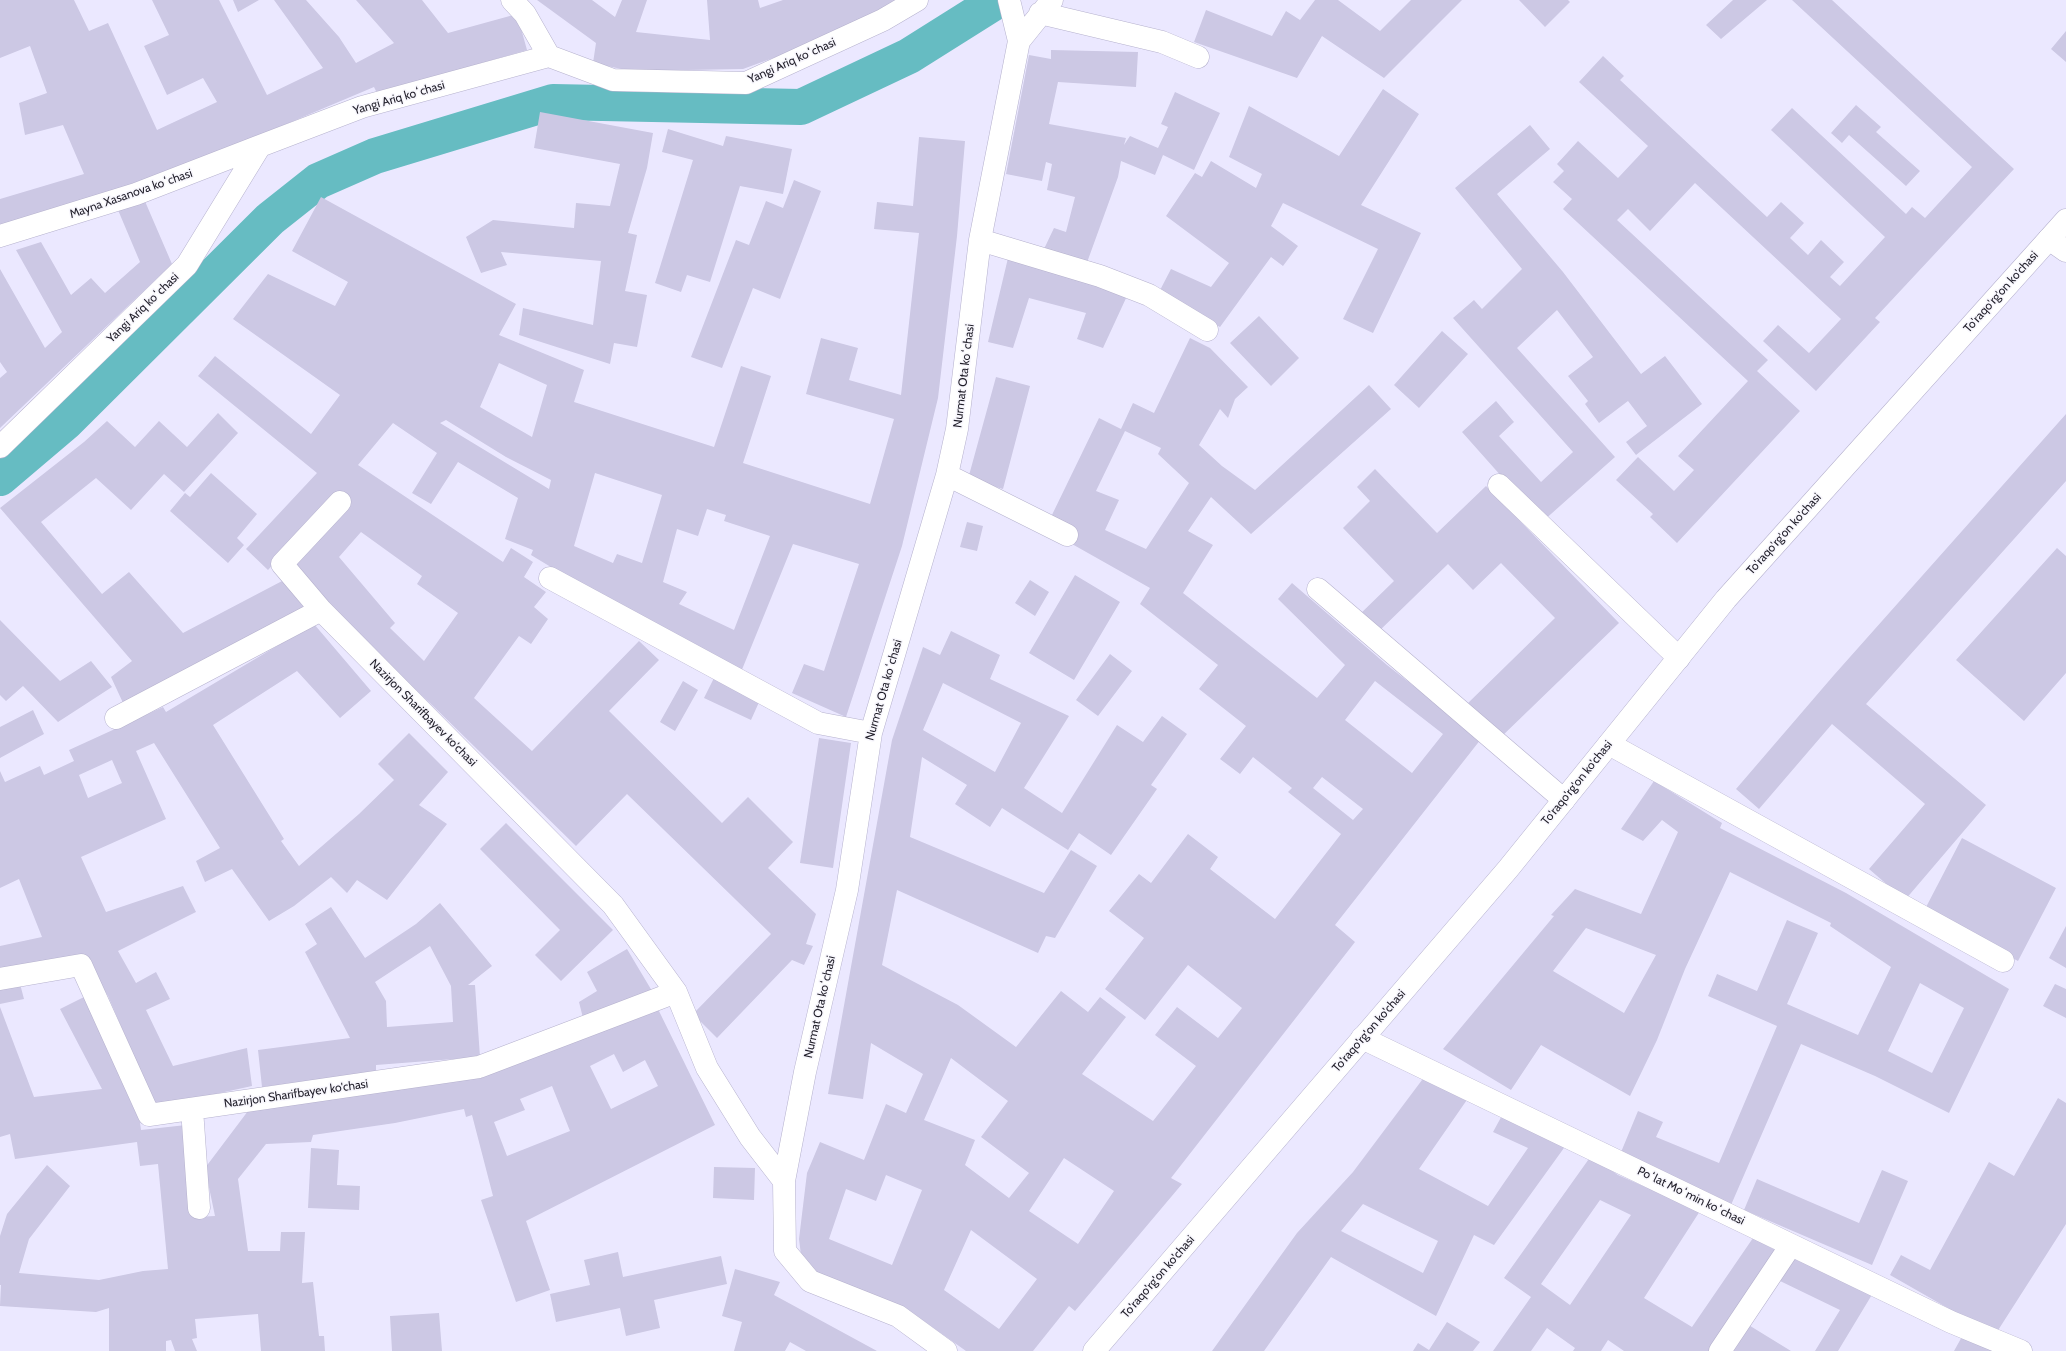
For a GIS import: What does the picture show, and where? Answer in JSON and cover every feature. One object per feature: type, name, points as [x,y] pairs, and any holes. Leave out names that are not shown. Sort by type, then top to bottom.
[{"type":"street","points":[[512,0],[525,14],[549,56]]},
{"type":"street","name":"Yangi Ariq koʻchasi","points":[[0,447],[187,265],[260,146],[362,107],[549,56],[613,80],[746,83],[883,20],[917,0]]},
{"type":"street","points":[[1009,0],[1019,40]]},
{"type":"street","points":[[1046,6],[1162,42],[1198,57]]},
{"type":"street","name":"Nurmat Ota koʻchasi","points":[[946,1351],[898,1316],[810,1281],[785,1251],[784,1181],[805,1072],[847,890],[871,733],[947,475],[958,430],[980,240],[1019,40],[1046,6]]},
{"type":"street","name":"Mayna Xasanova koʻchasi","points":[[0,236],[136,194],[260,146]]},
{"type":"street","name":"To'raqo'rg'on ko'chasi","points":[[1094,1351],[1508,869],[1726,599],[2057,245],[2066,220]]},
{"type":"street","points":[[980,240],[1100,276],[1128,287],[1148,295],[1207,330]]},
{"type":"street","points":[[947,475],[1067,535]]},
{"type":"street","points":[[1499,485],[1679,658]]},
{"type":"street","name":"Nazirjon Sharifbayev ko'chasi","points":[[340,502],[282,564],[321,610],[613,905],[676,992],[707,1068],[750,1137],[784,1181]]},
{"type":"street","points":[[550,578],[818,723],[871,733]]},
{"type":"street","points":[[1318,590],[1564,800]]},
{"type":"street","points":[[116,718],[321,610]]},
{"type":"street","points":[[1609,744],[2003,961]]},
{"type":"street","name":"Nazirjon Sharifbayev ko'chasi","points":[[0,979],[81,965],[149,1115],[479,1067],[676,992]]},
{"type":"street","name":"Poʻlat Moʻmin koʻchasi","points":[[1362,1038],[1952,1322],[2021,1351]]},
{"type":"street","points":[[192,1109],[199,1208]]},
{"type":"street","points":[[1720,1351],[1791,1244]]},
{"type":"building","points":[[0,0],[74,0],[89,31],[108,23],[157,130],[217,102],[203,78],[167,95],[144,46],[169,35],[152,0],[219,0],[267,95],[323,68],[274,0],[306,0],[339,37],[356,63],[394,43],[356,0],[422,0],[448,33],[517,14],[527,50],[377,93],[374,87],[175,171],[0,233],[0,199],[84,174],[63,125],[25,135],[19,103],[47,93],[30,46],[0,58]]},
{"type":"building","points":[[233,0],[259,0],[238,12]]},
{"type":"building","points":[[537,0],[592,0],[615,17],[622,0],[647,0],[636,32],[710,40],[707,0],[758,0],[760,8],[783,0],[901,0],[836,35],[743,69],[631,71],[593,63],[596,43]]},
{"type":"building","points":[[1315,0],[1338,0],[1380,31],[1411,0],[1462,0],[1384,78],[1322,36],[1297,78],[1194,42],[1206,10],[1272,36],[1286,11],[1300,20]]},
{"type":"building","points":[[1519,0],[1568,0],[1570,2],[1545,27]]},
{"type":"building","points":[[1733,0],[1767,0],[1721,39],[1706,25]]},
{"type":"building","points":[[1792,0],[1832,0],[2014,169],[1875,318],[1880,322],[1816,391],[1763,341],[1778,325],[1809,353],[1841,319],[1695,183],[1650,231],[1628,209],[1617,220],[1768,360],[1757,371],[1800,411],[1677,543],[1650,517],[1653,514],[1616,480],[1638,457],[1674,491],[1694,470],[1678,456],[1748,381],[1563,209],[1572,199],[1553,182],[1564,171],[1557,164],[1578,141],[1618,178],[1648,146],[1579,82],[1603,56],[1624,76],[1620,80],[1767,217],[1781,202],[1804,223],[1790,238],[1808,255],[1821,240],[1844,262],[1830,277],[1840,286],[1885,237],[1771,130],[1792,108],[1906,214],[1912,207],[1925,218],[1972,167]]},
{"type":"building","points":[[2066,31],[2066,62],[2051,49]]},
{"type":"building","points":[[1051,50],[1138,52],[1136,87],[1058,82],[1049,124],[1126,138],[1124,145],[1130,136],[1158,148],[1168,127],[1161,124],[1175,92],[1220,113],[1194,170],[1163,155],[1155,175],[1121,161],[1118,177],[1085,268],[1044,249],[1054,228],[1066,232],[1075,197],[1047,190],[1052,164],[1046,162],[1042,181],[1006,174],[1029,55],[1051,59]]},
{"type":"building","points":[[1383,89],[1419,114],[1361,205],[1421,233],[1373,333],[1343,319],[1378,249],[1283,203],[1271,226],[1298,246],[1283,266],[1271,257],[1220,327],[1157,296],[1171,269],[1211,287],[1229,263],[1166,216],[1195,173],[1202,177],[1211,161],[1256,188],[1262,174],[1229,157],[1249,106],[1339,156]]},
{"type":"building","points":[[1856,105],[1881,127],[1876,132],[1920,171],[1906,186],[1849,135],[1842,143],[1831,133]]},
{"type":"building","points":[[540,112],[653,133],[647,168],[628,233],[637,235],[625,291],[647,295],[637,347],[614,343],[610,364],[519,335],[523,308],[593,325],[601,261],[501,252],[507,265],[481,273],[466,237],[493,220],[574,228],[576,203],[610,206],[620,164],[534,148]]},
{"type":"building","points":[[1530,125],[1550,149],[1497,194],[1563,272],[1641,374],[1665,356],[1702,404],[1636,455],[1626,442],[1647,426],[1628,401],[1599,423],[1585,404],[1588,401],[1568,376],[1593,357],[1557,310],[1517,348],[1615,457],[1542,522],[1462,432],[1496,401],[1514,422],[1499,436],[1541,482],[1573,452],[1453,318],[1474,300],[1482,309],[1522,269],[1455,188]]},
{"type":"building","points":[[668,129],[723,146],[726,136],[792,149],[783,194],[740,186],[710,282],[687,275],[681,292],[655,283],[693,160],[662,152]]},
{"type":"building","points":[[919,137],[965,141],[957,236],[938,398],[902,546],[846,717],[792,693],[804,664],[824,671],[859,564],[793,544],[741,672],[660,633],[531,555],[533,550],[505,539],[518,498],[458,462],[431,504],[412,493],[437,453],[393,423],[358,465],[503,562],[511,548],[533,562],[524,577],[546,592],[534,607],[548,619],[531,644],[519,636],[474,698],[532,751],[639,641],[659,660],[609,711],[722,823],[748,797],[793,842],[768,868],[816,914],[806,944],[813,946],[804,965],[792,960],[717,1038],[693,1014],[771,934],[627,794],[576,846],[432,705],[368,646],[291,563],[351,502],[339,494],[268,570],[246,549],[317,473],[198,376],[215,356],[311,434],[340,395],[233,319],[268,274],[335,306],[348,282],[292,251],[321,197],[516,304],[499,335],[584,370],[574,402],[714,447],[741,366],[771,376],[743,463],[870,504],[894,419],[806,394],[821,338],[858,348],[849,380],[901,395],[919,233],[874,229],[877,202],[913,206]],"holes":[[[499,363],[547,385],[532,437],[480,407]],[[446,420],[506,457],[551,480],[549,489],[440,423]],[[595,473],[662,495],[642,563],[617,554],[613,563],[574,546]],[[707,509],[726,515],[724,521],[770,536],[734,630],[679,604],[687,592],[663,582],[677,529],[698,536]],[[361,532],[422,576],[417,584],[458,613],[424,661],[390,628],[395,623],[339,557]]]},
{"type":"building","points":[[794,180],[821,191],[780,299],[753,288],[722,368],[691,357],[736,240],[749,245],[766,201],[783,208]]},
{"type":"building","points":[[144,199],[172,264],[0,428],[0,378],[7,372],[0,362],[0,269],[45,348],[62,332],[16,250],[41,242],[71,295],[91,278],[105,293],[140,262],[118,210]]},
{"type":"building","points":[[1008,258],[1127,296],[1103,348],[1077,339],[1086,313],[1029,298],[1013,348],[988,342]]},
{"type":"building","points":[[1259,316],[1299,358],[1271,386],[1230,343]]},
{"type":"building","points":[[1442,331],[1468,354],[1419,408],[1394,385]]},
{"type":"building","points":[[1190,338],[1210,348],[1248,387],[1235,399],[1228,418],[1220,409],[1199,445],[1222,466],[1255,490],[1369,385],[1391,409],[1251,534],[1211,497],[1188,531],[1213,545],[1183,593],[1317,698],[1345,665],[1278,599],[1292,583],[1387,665],[1481,739],[1335,925],[1355,942],[1171,1178],[1182,1184],[1075,1311],[1069,1306],[1033,1351],[966,1351],[907,1309],[815,1272],[801,1255],[799,1239],[807,1173],[820,1142],[864,1160],[886,1104],[906,1113],[923,1074],[871,1043],[863,1099],[828,1094],[892,740],[923,647],[940,655],[951,631],[1000,655],[990,679],[1069,716],[1024,788],[1062,813],[1117,725],[1143,742],[1162,716],[1187,734],[1151,785],[1157,789],[1111,855],[1079,833],[1068,850],[1002,808],[990,827],[955,804],[967,785],[922,757],[910,837],[1044,893],[1071,850],[1097,866],[1055,938],[1046,936],[1038,953],[897,890],[882,965],[958,1005],[1016,1047],[1061,991],[1088,1012],[1100,997],[1126,1017],[1082,1074],[1153,1121],[1196,1066],[1155,1035],[1177,1007],[1218,1038],[1242,1008],[1188,965],[1145,1020],[1105,989],[1144,938],[1109,911],[1139,874],[1151,883],[1188,834],[1218,857],[1210,869],[1275,919],[1341,834],[1288,792],[1292,788],[1253,757],[1240,774],[1220,759],[1246,726],[1199,689],[1218,665],[1140,604],[1150,588],[1072,544],[1050,519],[1099,418],[1121,429],[1133,403],[1154,413]],"holes":[[[1125,431],[1161,448],[1158,454],[1189,483],[1146,549],[1105,530],[1119,500],[1096,491]],[[1375,681],[1443,734],[1412,773],[1345,720]],[[943,683],[1021,723],[995,772],[923,730]],[[1322,777],[1363,809],[1353,820],[1313,788]],[[951,1058],[1008,1101],[981,1137],[1029,1173],[1009,1198],[965,1165],[975,1140],[924,1120]],[[1064,1158],[1114,1191],[1078,1244],[1029,1211]],[[886,1175],[922,1190],[892,1265],[829,1239],[846,1189],[876,1201]],[[971,1230],[1037,1279],[999,1329],[944,1290]]]},
{"type":"building","points":[[996,377],[1030,386],[1003,489],[968,479]]},
{"type":"building","points":[[218,413],[238,433],[184,492],[164,474],[131,510],[96,478],[41,522],[102,594],[129,572],[183,633],[284,580],[306,611],[124,705],[111,677],[132,661],[0,508],[84,442],[107,421],[135,447],[159,421],[187,447]]},
{"type":"building","points":[[2066,414],[2066,481],[1866,704],[1986,805],[1905,900],[1869,869],[1925,804],[1832,724],[1759,809],[1736,789],[1834,675]]},
{"type":"building","points":[[1375,469],[1437,533],[1486,486],[1619,623],[1499,739],[1466,705],[1555,618],[1501,563],[1473,590],[1448,564],[1375,635],[1357,617],[1394,581],[1343,528],[1370,501],[1357,487]]},
{"type":"building","points":[[211,473],[257,514],[237,538],[244,545],[228,563],[170,511],[185,493],[190,497]]},
{"type":"building","points":[[967,522],[983,526],[977,551],[960,547]]},
{"type":"building","points":[[2057,548],[2066,556],[2066,673],[2024,721],[1956,660]]},
{"type":"building","points":[[1075,575],[1120,602],[1074,680],[1029,653]]},
{"type":"building","points":[[1030,580],[1049,592],[1035,616],[1015,603]]},
{"type":"building","points":[[0,620],[60,681],[91,661],[112,687],[58,722],[23,686],[6,701],[0,695]]},
{"type":"building","points":[[314,624],[371,691],[340,718],[297,671],[213,725],[284,839],[281,841],[299,866],[359,814],[394,780],[378,764],[409,733],[448,772],[419,805],[447,824],[387,900],[357,880],[347,893],[331,877],[294,906],[269,921],[232,869],[205,882],[196,861],[220,848],[154,743],[136,751],[166,819],[81,857],[106,912],[183,886],[196,912],[118,951],[136,983],[156,972],[170,999],[146,1010],[173,1066],[247,1048],[252,1086],[156,1107],[108,996],[85,958],[0,973],[0,946],[42,937],[19,879],[0,888],[0,771],[5,782],[40,766],[44,775],[74,761],[69,750],[163,707],[166,712]],"holes":[[[112,760],[122,783],[88,798],[79,775]]]},
{"type":"building","points":[[1110,654],[1132,671],[1098,716],[1076,700]]},
{"type":"building","points":[[714,678],[760,700],[751,720],[704,698]]},
{"type":"building","points":[[683,681],[698,690],[675,731],[660,722]]},
{"type":"building","points":[[33,710],[44,734],[0,758],[0,727]]},
{"type":"building","points":[[819,738],[851,743],[833,868],[800,863]]},
{"type":"building","points":[[1654,781],[1722,823],[1720,828],[1846,893],[2009,989],[1949,1113],[1875,1076],[1801,1044],[1731,1205],[1619,1157],[1638,1111],[1663,1122],[1656,1137],[1719,1163],[1777,1026],[1708,996],[1717,974],[1757,991],[1787,920],[1818,933],[1787,1004],[1858,1035],[1891,967],[1830,926],[1831,923],[1730,872],[1685,969],[1657,1040],[1630,1096],[1541,1045],[1511,1090],[1443,1049],[1554,916],[1551,915],[1575,889],[1641,914],[1678,832],[1662,820],[1643,841],[1621,829]],"holes":[[[1586,928],[1656,955],[1624,1013],[1553,971]],[[1920,983],[1964,1008],[1932,1073],[1888,1051]]]},
{"type":"building","points":[[506,823],[613,930],[561,981],[535,955],[560,930],[480,849]]},
{"type":"building","points":[[1962,838],[2056,888],[2018,961],[1924,911]]},
{"type":"building","points":[[440,903],[492,966],[468,985],[475,985],[480,1057],[376,1065],[376,1072],[262,1087],[258,1050],[350,1038],[305,952],[317,944],[305,924],[331,907],[365,958],[416,924]],"holes":[[[430,946],[451,986],[453,1022],[387,1027],[386,1001],[375,982]]]},
{"type":"building","points":[[2066,926],[2066,968],[2049,958]]},
{"type":"building","points":[[627,949],[652,991],[583,1018],[579,1002],[597,991],[587,972]]},
{"type":"building","points":[[19,980],[24,999],[0,1004],[0,984]]},
{"type":"building","points":[[2055,984],[2066,989],[2066,1018],[2043,1006]]},
{"type":"building","points":[[84,997],[137,1101],[141,1130],[186,1125],[195,1217],[215,1216],[205,1168],[248,1111],[391,1090],[656,1005],[715,1125],[526,1221],[550,1290],[516,1302],[481,1200],[493,1196],[472,1115],[466,1117],[464,1109],[395,1123],[313,1135],[311,1142],[266,1144],[238,1179],[248,1251],[280,1251],[281,1232],[305,1232],[302,1283],[313,1282],[319,1336],[324,1336],[325,1351],[261,1351],[258,1314],[195,1319],[197,1338],[192,1339],[197,1351],[175,1351],[171,1340],[166,1341],[166,1351],[109,1351],[109,1308],[96,1312],[0,1306],[0,1236],[7,1214],[47,1165],[70,1186],[29,1239],[19,1273],[99,1280],[143,1271],[168,1269],[158,1164],[140,1166],[137,1142],[15,1159],[10,1134],[0,1137],[0,1007],[34,1097],[102,1089],[60,1009]],"holes":[[[614,1054],[623,1072],[645,1060],[658,1086],[611,1109],[590,1066]],[[552,1086],[570,1131],[507,1156],[494,1122],[525,1110],[520,1099]]]},
{"type":"building","points":[[1425,1076],[1471,1094],[1419,1169],[1488,1206],[1528,1148],[1493,1132],[1505,1110],[1569,1141],[1494,1245],[1474,1235],[1436,1316],[1331,1257],[1264,1351],[1212,1351],[1297,1233],[1353,1172]],"holes":[[[1363,1204],[1438,1241],[1423,1273],[1341,1231]]]},
{"type":"building","points":[[2058,1098],[2066,1103],[2066,1224],[1995,1335],[1890,1275],[1901,1255],[1930,1270],[1989,1162],[2014,1176]]},
{"type":"building","points":[[311,1148],[339,1150],[337,1185],[360,1186],[359,1210],[308,1208]]},
{"type":"building","points":[[1591,1156],[1618,1175],[1700,1211],[1644,1298],[1692,1327],[1753,1238],[1779,1252],[1713,1351],[1624,1351],[1608,1340],[1601,1351],[1573,1351],[1575,1348],[1547,1328],[1531,1351],[1493,1351],[1531,1297],[1504,1278]],"holes":[[[1600,1200],[1631,1215],[1570,1305],[1541,1284]]]},
{"type":"building","points":[[714,1167],[755,1168],[754,1200],[713,1198]]},
{"type":"building","points":[[1882,1170],[1908,1181],[1872,1265],[1744,1210],[1757,1179],[1859,1223]]},
{"type":"building","points":[[618,1252],[623,1277],[721,1256],[727,1284],[654,1300],[660,1328],[626,1336],[620,1308],[556,1322],[550,1294],[590,1285],[584,1260]]},
{"type":"building","points":[[1793,1254],[1873,1293],[1838,1351],[1815,1351],[1840,1310],[1778,1280]]},
{"type":"building","points":[[735,1269],[780,1282],[774,1295],[877,1351],[806,1351],[790,1342],[785,1351],[734,1351],[742,1322],[722,1316]]},
{"type":"building","points":[[439,1313],[442,1351],[392,1351],[390,1316]]},
{"type":"building","points":[[1447,1322],[1480,1342],[1473,1351],[1413,1351],[1418,1343],[1429,1350]]},
{"type":"building","points":[[1747,1324],[1791,1351],[1730,1351]]},
{"type":"building","points":[[1964,1333],[2002,1351],[1954,1351]]},
{"type":"waterway","points":[[0,478],[66,422],[270,219],[318,181],[375,156],[553,102],[801,107],[909,56],[998,0]]}]
